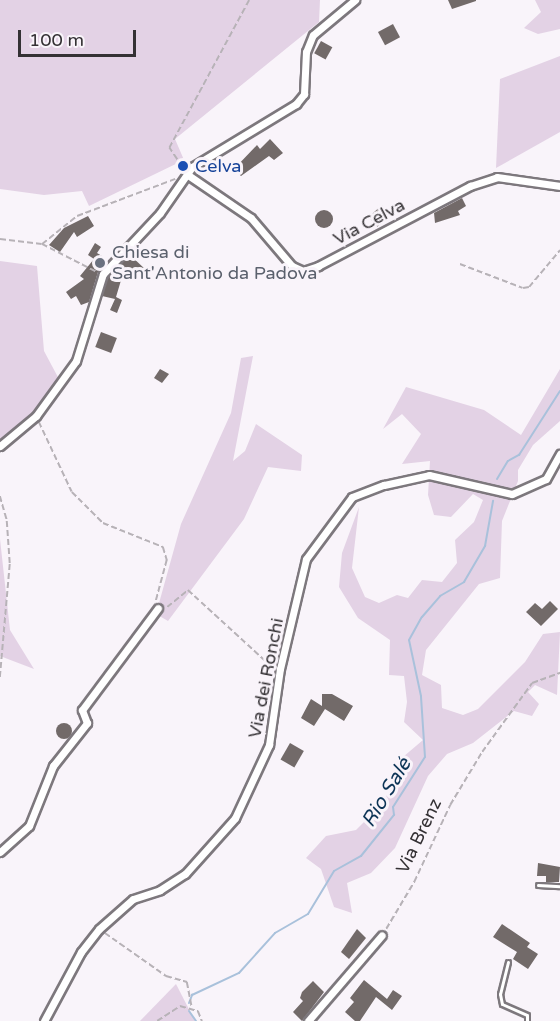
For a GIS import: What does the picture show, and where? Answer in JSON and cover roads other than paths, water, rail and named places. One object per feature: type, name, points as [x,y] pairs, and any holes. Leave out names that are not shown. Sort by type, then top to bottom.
[{"type":"street","points":[[0,446],[36,416],[76,361],[103,274],[160,213],[192,167],[300,99],[308,80],[306,52],[313,35],[355,0]]},
{"type":"street","name":"Via Celva","points":[[188,175],[251,218],[291,266],[303,271],[497,177],[560,186]]},
{"type":"street","name":"Via dei Ronchi","points":[[44,1021],[81,952],[99,929],[133,899],[160,890],[185,874],[235,818],[269,745],[280,669],[306,560],[352,497],[384,485],[429,475],[512,494],[546,480],[560,454]]},
{"type":"street","points":[[0,852],[29,826],[53,766],[87,723],[82,710],[158,608]]},
{"type":"street","points":[[308,1021],[382,935]]},
{"type":"lane","points":[[538,885],[560,886]]},
{"type":"lane","points":[[508,962],[500,994],[502,1004],[527,1015],[527,1021]]},
{"type":"waterway","name":"Rio Salé","points":[[497,479],[508,461],[519,455],[560,391]]},
{"type":"waterway","name":"Rio Salé","points":[[189,1003],[192,995],[239,973],[275,933],[308,914],[334,871],[361,856],[394,815],[393,807],[425,757],[421,696],[409,640],[422,617],[440,596],[464,582],[485,546],[493,501]]},
{"type":"waterway","name":"Rio Salé","points":[[189,1011],[196,1021]]},
{"type":"place","name":"Celva","points":[[183,166]]},
{"type":"place","name":"Chiesa di Sant'Antonio da Padova","points":[[100,263]]}]
